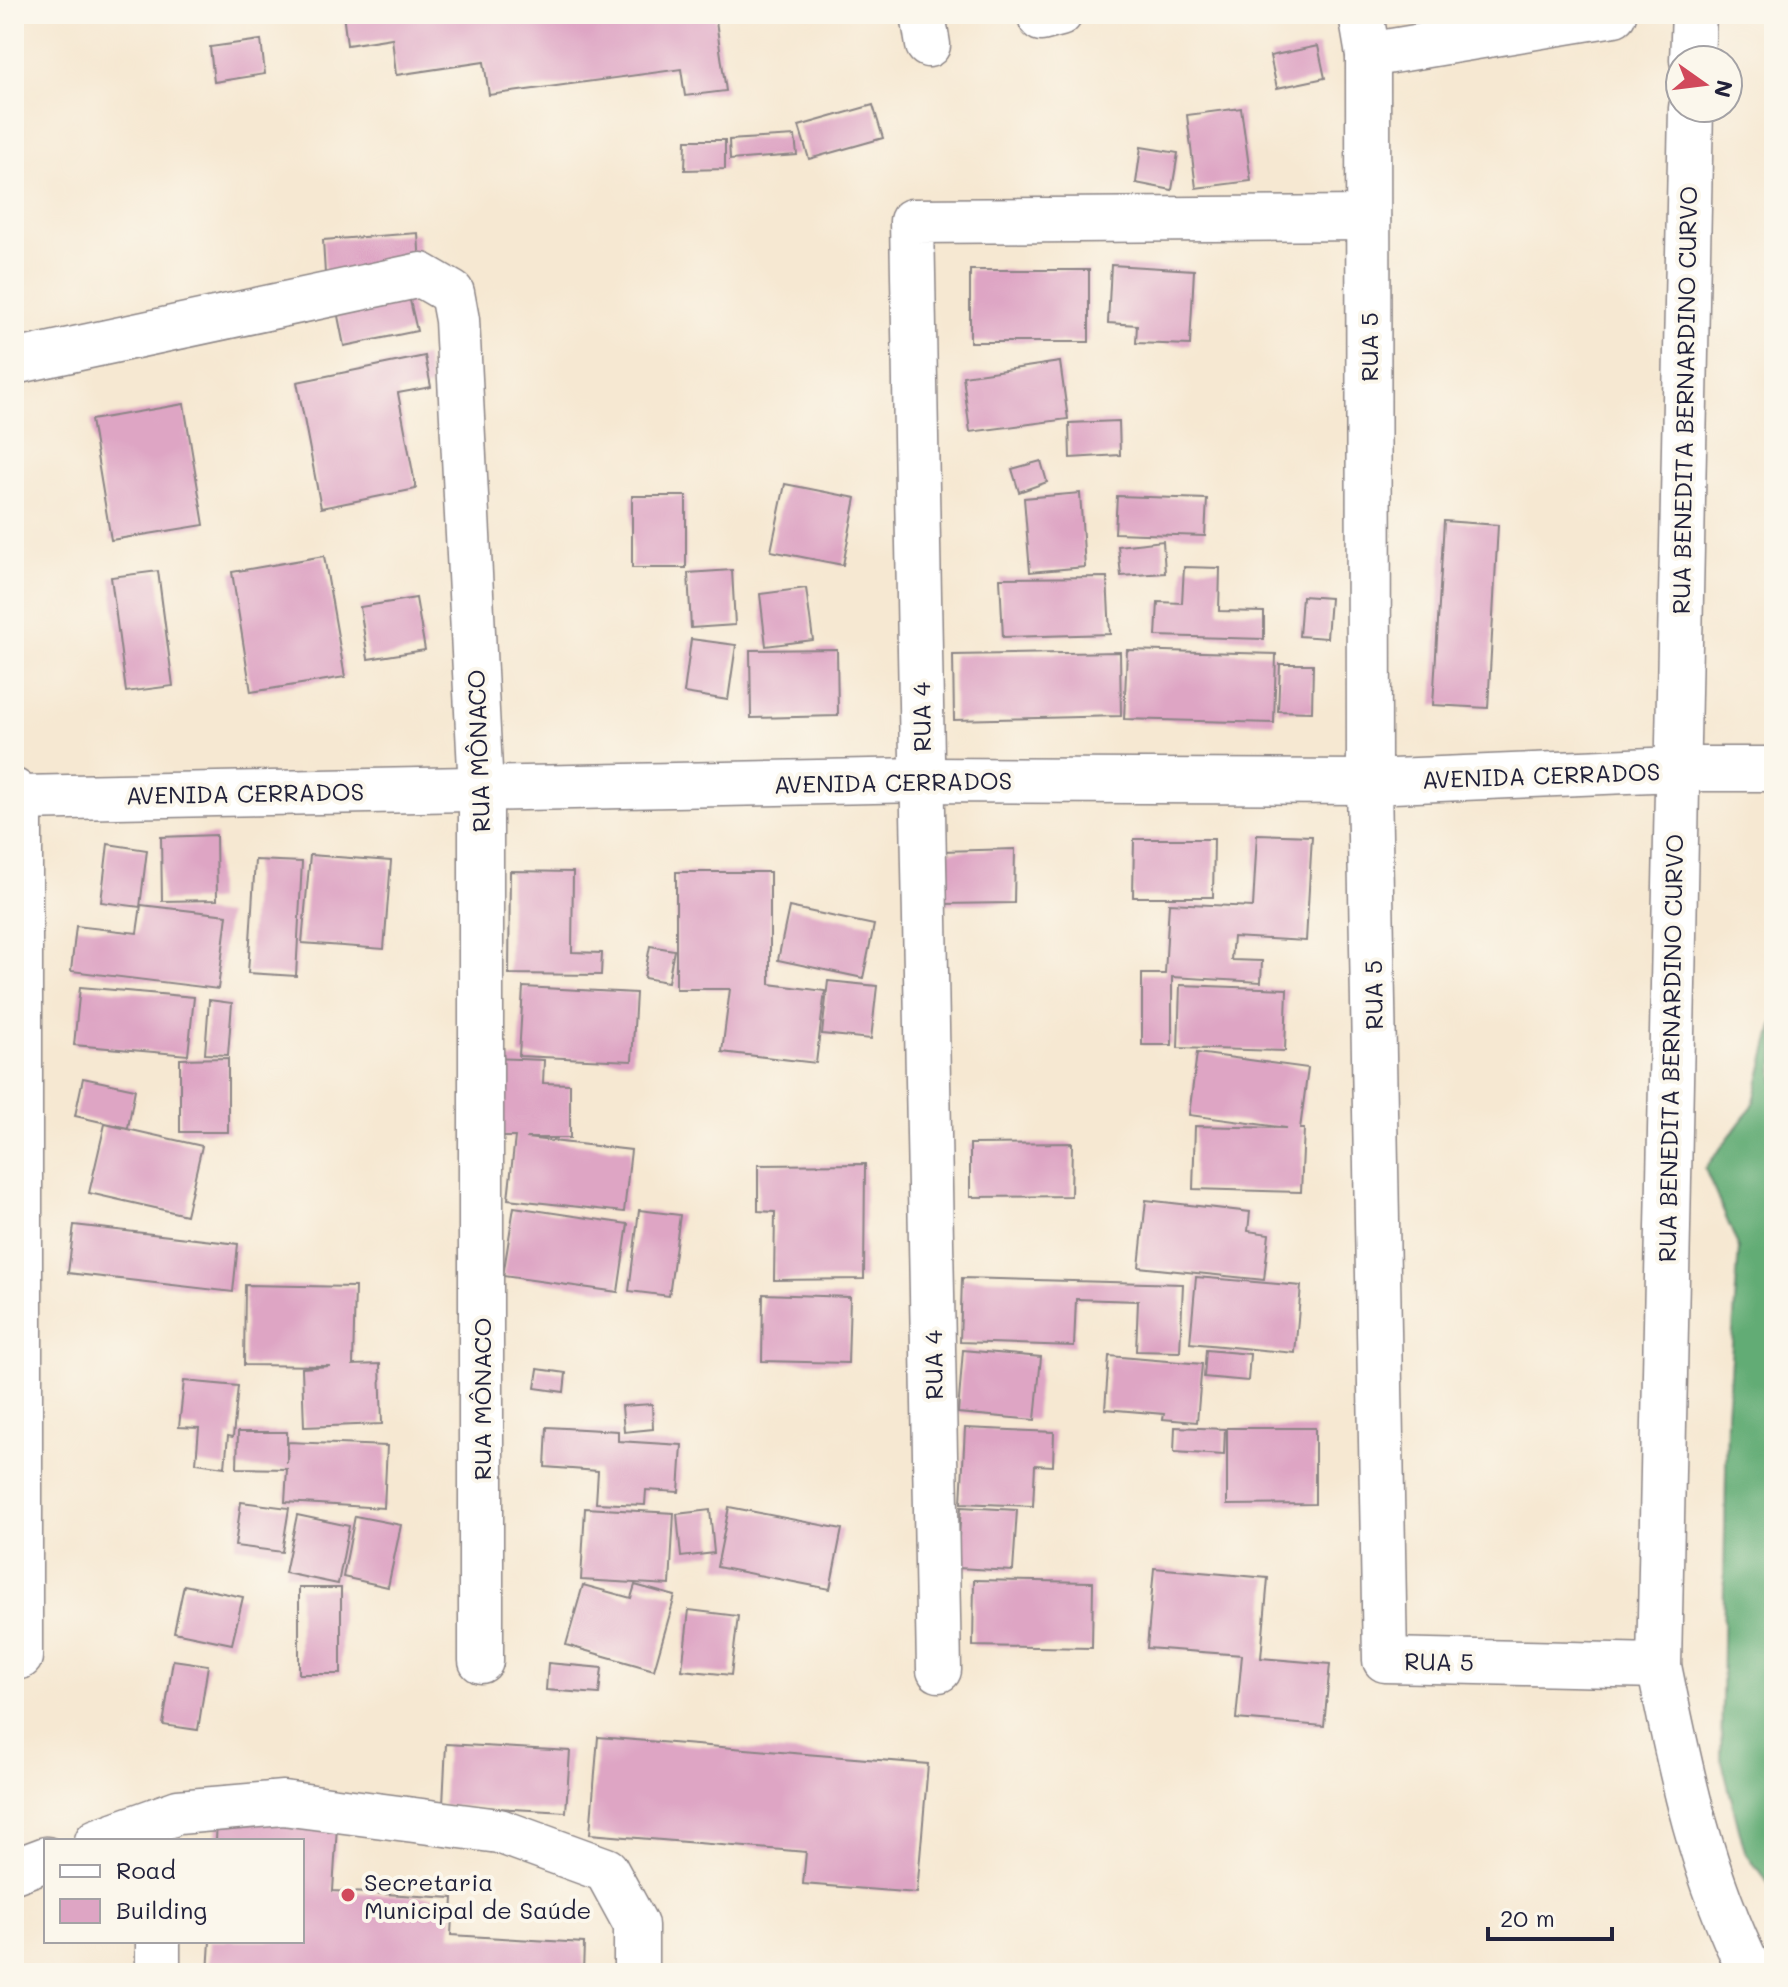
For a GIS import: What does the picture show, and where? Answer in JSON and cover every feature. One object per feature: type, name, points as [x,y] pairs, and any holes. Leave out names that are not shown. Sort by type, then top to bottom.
[{"type":"street","points":[[1041,14],[1041,19],[1060,14]]},
{"type":"street","points":[[1365,34],[1614,14]]},
{"type":"street","points":[[1693,44],[1694,14]]},
{"type":"street","name":"RUA 5","points":[[1365,34],[1369,782],[1385,1660],[1659,1666]]},
{"type":"street","name":"RUA BENEDITA BERNARDINO CURVO","points":[[1691,124],[1659,1666],[1689,1812],[1723,1918],[1751,1973]]},
{"type":"street","name":"RUA 4","points":[[939,1670],[912,221],[1368,218]]},
{"type":"street","name":"RUA MÔNACO","points":[[14,362],[421,275],[452,293],[457,320],[481,789],[481,1661]]},
{"type":"street","name":"AVENIDA CERRADOS","points":[[16,797],[922,780],[1369,782],[1676,769],[1774,769]]},
{"type":"street","points":[[16,797],[20,1657]]},
{"type":"street","points":[[108,1839],[158,1830],[178,1812],[283,1803],[499,1831],[606,1870],[636,1925],[636,1973]]},
{"type":"street","points":[[14,1871],[44,1860]]},
{"type":"street","points":[[158,1943],[158,1973]]},
{"type":"green space","points":[[1774,1022],[1774,1891],[1745,1852],[1721,1758],[1727,1413],[1739,1248],[1705,1169],[1753,1105]]},
{"type":"building","points":[[343,14],[715,14],[726,91],[685,96],[681,69],[489,95],[484,62],[396,75],[392,38],[347,45]]},
{"type":"building","points":[[261,40],[265,74],[214,82],[210,47]]},
{"type":"building","points":[[1318,46],[1325,78],[1277,88],[1270,56]]},
{"type":"building","points":[[873,105],[883,138],[809,159],[799,126]]},
{"type":"building","points":[[1241,108],[1251,181],[1196,188],[1187,115]]},
{"type":"building","points":[[795,136],[797,155],[730,160],[729,140]]},
{"type":"building","points":[[686,140],[725,140],[725,169],[685,170]]},
{"type":"building","points":[[1141,147],[1178,153],[1172,190],[1136,183]]},
{"type":"building","points":[[418,233],[420,267],[325,274],[323,240]]},
{"type":"building","points":[[1111,265],[1194,270],[1190,345],[1136,343],[1137,325],[1108,323]]},
{"type":"building","points":[[970,270],[1089,270],[1089,342],[970,342]]},
{"type":"building","points":[[409,296],[417,331],[344,346],[337,311]]},
{"type":"building","points":[[425,356],[431,387],[398,393],[416,489],[321,508],[297,382]]},
{"type":"building","points":[[1060,362],[1068,419],[970,432],[963,376]]},
{"type":"building","points":[[184,404],[204,525],[111,540],[91,420]]},
{"type":"building","points":[[1119,421],[1120,455],[1070,458],[1069,423]]},
{"type":"building","points":[[1041,461],[1047,482],[1019,492],[1012,469]]},
{"type":"building","points":[[785,484],[856,498],[843,565],[771,551]]},
{"type":"building","points":[[1080,493],[1085,567],[1030,572],[1024,498]]},
{"type":"building","points":[[632,496],[686,496],[686,568],[632,568]]},
{"type":"building","points":[[1117,496],[1207,499],[1205,536],[1115,533]]},
{"type":"building","points":[[1444,521],[1498,525],[1488,708],[1433,705]]},
{"type":"building","points":[[1163,541],[1165,573],[1121,576],[1118,546]]},
{"type":"building","points":[[324,556],[345,677],[251,692],[232,572]]},
{"type":"building","points":[[1184,567],[1220,568],[1219,611],[1264,612],[1264,639],[1156,636],[1158,602],[1182,603]]},
{"type":"building","points":[[732,570],[735,625],[691,628],[688,573]]},
{"type":"building","points":[[158,571],[173,686],[126,692],[111,577]]},
{"type":"building","points":[[1107,577],[1110,634],[1003,637],[1000,578]]},
{"type":"building","points":[[806,588],[813,640],[766,646],[760,594]]},
{"type":"building","points":[[1302,596],[1330,598],[1327,638],[1299,636]]},
{"type":"building","points":[[416,598],[425,650],[368,659],[360,607]]},
{"type":"building","points":[[691,639],[736,645],[728,700],[684,693]]},
{"type":"building","points":[[837,649],[838,716],[751,718],[750,650]]},
{"type":"building","points":[[1127,650],[1276,654],[1274,723],[1124,719]]},
{"type":"building","points":[[1120,652],[1121,716],[954,720],[953,655]]},
{"type":"building","points":[[1280,664],[1313,664],[1312,712],[1278,711]]},
{"type":"building","points":[[1257,834],[1312,836],[1306,941],[1233,937],[1231,960],[1262,961],[1261,982],[1172,977],[1172,1045],[1142,1045],[1142,974],[1165,974],[1169,903],[1253,907]]},
{"type":"building","points":[[216,835],[217,900],[162,901],[161,837]]},
{"type":"building","points":[[1134,839],[1214,839],[1213,897],[1133,897]]},
{"type":"building","points":[[108,844],[147,850],[140,907],[101,902]]},
{"type":"building","points":[[1015,849],[1014,903],[940,904],[941,851]]},
{"type":"building","points":[[310,855],[391,861],[384,949],[302,943]]},
{"type":"building","points":[[255,860],[302,862],[296,976],[248,973]]},
{"type":"building","points":[[510,871],[573,872],[572,952],[602,953],[601,975],[509,974]]},
{"type":"building","points":[[676,872],[770,872],[770,984],[825,991],[816,1063],[722,1052],[730,989],[676,989]]},
{"type":"building","points":[[141,905],[227,915],[218,989],[71,971],[76,926],[137,933]]},
{"type":"building","points":[[789,907],[874,925],[863,978],[778,960]]},
{"type":"building","points":[[650,946],[674,950],[668,982],[644,978]]},
{"type":"building","points":[[828,981],[877,986],[871,1039],[822,1034]]},
{"type":"building","points":[[1180,985],[1287,989],[1285,1051],[1178,1048]]},
{"type":"building","points":[[80,987],[194,997],[188,1055],[74,1045]]},
{"type":"building","points":[[523,987],[636,993],[632,1061],[519,1056]]},
{"type":"building","points":[[209,1000],[232,1003],[228,1055],[205,1054]]},
{"type":"building","points":[[1197,1053],[1308,1068],[1300,1129],[1304,1129],[1301,1192],[1193,1189],[1195,1126],[1286,1128],[1189,1115]]},
{"type":"building","points":[[228,1058],[228,1132],[180,1132],[180,1059]]},
{"type":"building","points":[[491,1058],[544,1060],[543,1083],[570,1084],[570,1138],[526,1138],[631,1150],[624,1212],[508,1199],[515,1137],[493,1137]]},
{"type":"building","points":[[83,1078],[135,1089],[128,1128],[75,1116]]},
{"type":"building","points":[[105,1124],[202,1146],[186,1215],[89,1193]]},
{"type":"building","points":[[1072,1143],[1071,1196],[970,1197],[970,1144]]},
{"type":"building","points":[[865,1164],[864,1279],[774,1280],[775,1212],[758,1211],[758,1165]]},
{"type":"building","points":[[1146,1200],[1250,1212],[1248,1231],[1269,1234],[1264,1280],[1139,1267]]},
{"type":"building","points":[[514,1207],[628,1224],[618,1292],[503,1276]]},
{"type":"building","points":[[639,1210],[680,1215],[669,1296],[629,1291]]},
{"type":"building","points":[[74,1225],[238,1244],[233,1292],[68,1273]]},
{"type":"building","points":[[1196,1277],[1301,1286],[1295,1353],[1190,1343]]},
{"type":"building","points":[[962,1278],[1183,1284],[1180,1352],[1136,1351],[1138,1301],[1076,1299],[1074,1346],[960,1342]]},
{"type":"building","points":[[245,1285],[355,1287],[353,1365],[380,1364],[382,1424],[304,1427],[302,1368],[330,1366],[244,1365]]},
{"type":"building","points":[[763,1294],[850,1297],[848,1363],[762,1361]]},
{"type":"building","points":[[963,1350],[1041,1357],[1035,1420],[958,1413]]},
{"type":"building","points":[[1206,1350],[1250,1354],[1248,1381],[1204,1377]]},
{"type":"building","points":[[1109,1356],[1202,1364],[1197,1422],[1163,1419],[1164,1414],[1105,1409]]},
{"type":"building","points":[[538,1369],[566,1373],[564,1392],[535,1388]]},
{"type":"building","points":[[184,1381],[238,1386],[233,1437],[228,1436],[225,1467],[196,1463],[199,1428],[179,1427]]},
{"type":"building","points":[[652,1404],[653,1429],[624,1432],[622,1406]]},
{"type":"building","points":[[547,1427],[618,1431],[618,1441],[682,1445],[679,1492],[646,1490],[645,1505],[596,1503],[598,1471],[545,1467]]},
{"type":"building","points":[[1175,1427],[1225,1429],[1224,1455],[1174,1452]]},
{"type":"building","points":[[965,1428],[1054,1432],[1053,1466],[1035,1465],[1033,1506],[961,1503]]},
{"type":"building","points":[[1227,1428],[1315,1428],[1315,1504],[1227,1505]]},
{"type":"building","points":[[238,1432],[287,1432],[287,1463],[288,1442],[387,1446],[384,1508],[285,1502],[287,1469],[237,1468]]},
{"type":"building","points":[[241,1502],[289,1508],[282,1552],[235,1546]]},
{"type":"building","points":[[729,1507],[842,1529],[830,1589],[717,1567]]},
{"type":"building","points":[[961,1507],[1017,1510],[1013,1571],[957,1568]]},
{"type":"building","points":[[585,1508],[674,1513],[670,1585],[581,1580]]},
{"type":"building","points":[[710,1510],[714,1553],[681,1557],[677,1514]]},
{"type":"building","points":[[297,1515],[349,1526],[338,1584],[285,1573]]},
{"type":"building","points":[[355,1516],[401,1525],[388,1587],[343,1577]]},
{"type":"building","points":[[1154,1568],[1268,1578],[1261,1658],[1330,1664],[1324,1726],[1236,1719],[1242,1655],[1147,1648]]},
{"type":"building","points":[[974,1580],[1093,1582],[1092,1648],[973,1646]]},
{"type":"building","points":[[184,1585],[243,1597],[232,1644],[174,1632]]},
{"type":"building","points":[[583,1585],[631,1598],[635,1585],[675,1596],[654,1670],[566,1645]]},
{"type":"building","points":[[299,1588],[341,1588],[341,1674],[299,1674]]},
{"type":"building","points":[[689,1610],[738,1616],[731,1675],[682,1670]]},
{"type":"building","points":[[173,1660],[208,1665],[198,1730],[163,1725]]},
{"type":"building","points":[[548,1663],[602,1668],[599,1694],[546,1690]]},
{"type":"building","points":[[598,1737],[928,1764],[917,1893],[803,1884],[806,1852],[590,1834]]},
{"type":"building","points":[[446,1744],[570,1751],[566,1812],[443,1805]]},
{"type":"building","name":"Secretaria Municipal de Saúde","points":[[217,1819],[337,1826],[333,1891],[453,1898],[451,1935],[584,1943],[583,1973],[208,1973],[210,1943],[304,1943],[304,1839],[216,1839]]},
{"type":"place","name":"Secretaria Municipal de Saúde","points":[[348,1895]]}]
